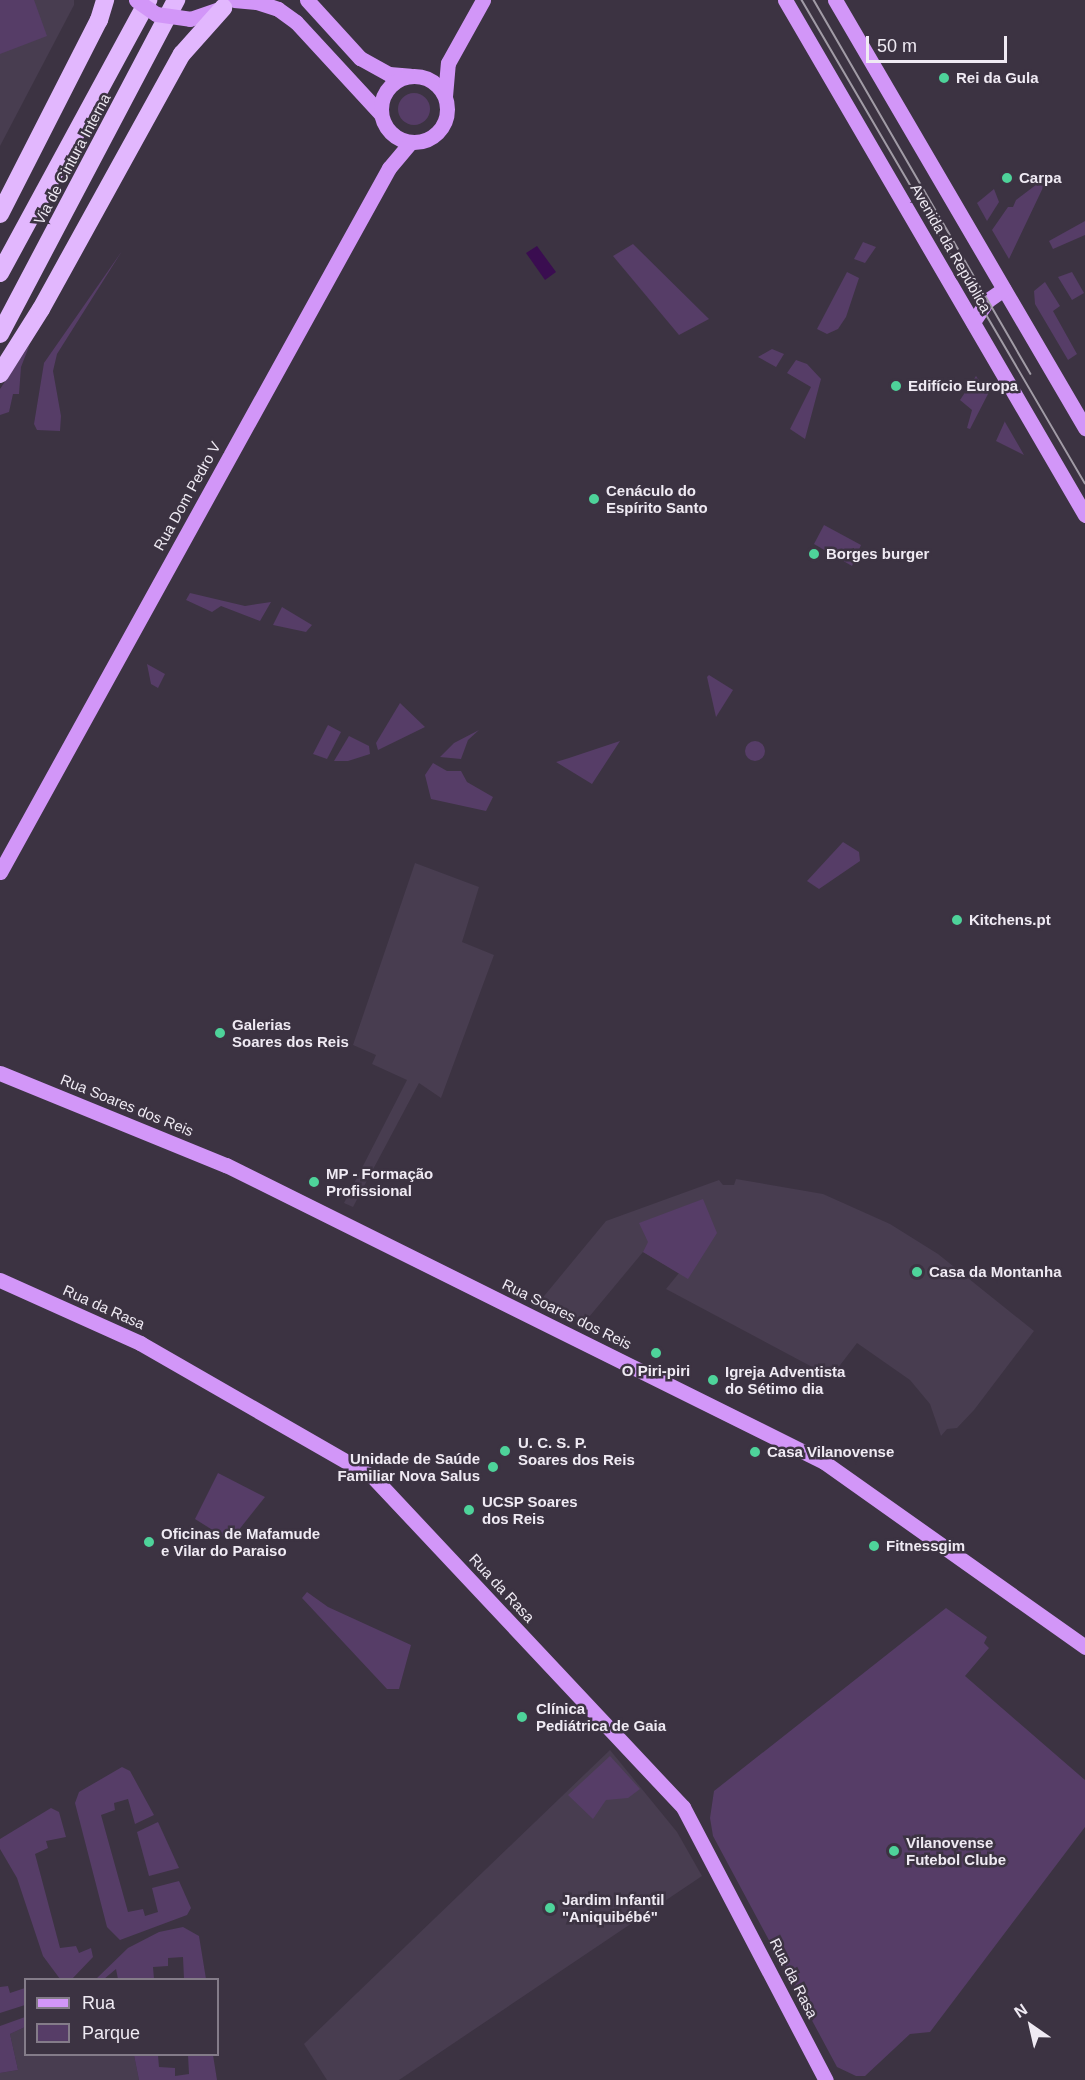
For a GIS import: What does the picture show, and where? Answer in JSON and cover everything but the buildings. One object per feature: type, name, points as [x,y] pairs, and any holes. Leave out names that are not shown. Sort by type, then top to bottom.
[{"type":"highway","points":[[0,214],[99,20],[105,0]]},
{"type":"highway","name":"Via de Cintura Interna","points":[[0,273],[148,0]]},
{"type":"highway","name":"Via de Cintura Interna","points":[[0,334],[176,0]]},
{"type":"highway","points":[[0,374],[41,309],[182,54],[230,3]]},
{"type":"main road","points":[[136,0],[156,14],[190,19],[230,3],[268,5],[296,22],[381,114],[391,133],[411,142],[423,141],[441,128],[448,107],[445,96],[448,63],[483,0]]},
{"type":"main road","points":[[307,0],[360,58],[388,74],[430,80],[445,96]]},
{"type":"main road","name":"Avenida da República","points":[[785,0],[1085,515]]},
{"type":"main road","name":"Avenida da República","points":[[835,0],[1085,428]]},
{"type":"main road","points":[[381,114],[384,94],[400,79],[410,76]]},
{"type":"main road","name":"Rua Dom Pedro V","points":[[0,872],[389,168],[411,142]]},
{"type":"main road","points":[[973,322],[988,300],[1004,289]]},
{"type":"main road","name":"Rua Soares dos Reis","points":[[0,1073],[226,1165],[824,1462],[1085,1647]]},
{"type":"main road","name":"Rua da Rasa","points":[[0,1280],[140,1343],[373,1477],[683,1807],[826,2080]]},
{"type":"shaded area","points":[[0,0],[74,0],[74,5],[0,146]]},
{"type":"shaded area","points":[[537,246],[556,272],[545,280],[526,253]]},
{"type":"shaded area","points":[[415,863],[479,887],[462,942],[494,955],[441,1098],[419,1083],[353,1207],[344,1203],[407,1080],[372,1064],[376,1055],[353,1045]]},
{"type":"shaded area","points":[[736,1179],[823,1194],[890,1224],[938,1254],[1034,1331],[974,1410],[957,1428],[947,1429],[941,1436],[930,1404],[910,1380],[857,1343],[831,1377],[666,1289],[679,1273],[643,1252],[584,1323],[540,1301],[606,1221],[719,1180],[723,1185],[734,1185]]},
{"type":"shaded area","name":"Jardim Infantil \"Aniquibébé\"","points":[[610,1750],[677,1832],[702,1876],[399,2080],[327,2080],[304,2044]]},
{"type":"shaded area","points":[[24,2027],[24,2056],[134,2056],[139,2080],[0,2080],[0,2073],[18,2070],[10,2034]]},
{"type":"green space","points":[[0,0],[34,0],[47,36],[0,54]]},
{"type":"green space","points":[[414,93],[425,98],[430,109],[425,120],[414,125],[403,120],[398,109],[403,98]]},
{"type":"green space","points":[[1049,175],[1009,259],[992,230],[1008,207],[1013,207],[1016,200]]},
{"type":"green space","points":[[994,189],[999,202],[987,221],[977,203]]},
{"type":"green space","points":[[1085,221],[1085,235],[1053,249],[1049,241]]},
{"type":"green space","points":[[863,242],[876,247],[865,263],[854,259]]},
{"type":"green space","points":[[633,244],[709,319],[679,335],[613,256]]},
{"type":"green space","points":[[122,251],[57,354],[53,371],[61,416],[60,431],[37,430],[34,424],[44,363]]},
{"type":"green space","points":[[847,272],[859,278],[846,317],[838,329],[827,334],[817,329]]},
{"type":"green space","points":[[1072,272],[1084,293],[1072,300],[1058,277]]},
{"type":"green space","points":[[1045,282],[1060,306],[1053,311],[1077,354],[1068,360],[1035,304],[1034,291]]},
{"type":"green space","points":[[30,344],[21,367],[19,394],[13,394],[9,412],[0,415],[0,389]]},
{"type":"green space","points":[[772,349],[784,354],[776,367],[758,357]]},
{"type":"green space","points":[[796,360],[807,364],[821,379],[805,439],[790,429],[811,387],[787,373]]},
{"type":"green space","points":[[976,376],[988,394],[970,429],[967,428],[972,410],[960,400]]},
{"type":"green space","points":[[1005,422],[1024,455],[996,441]]},
{"type":"green space","points":[[824,525],[861,545],[852,566],[814,544]]},
{"type":"green space","points":[[190,593],[245,606],[271,602],[260,621],[221,606],[212,612],[186,600]]},
{"type":"green space","points":[[282,607],[312,625],[306,632],[273,625]]},
{"type":"green space","points":[[147,664],[165,674],[158,688],[151,684]]},
{"type":"green space","points":[[709,675],[733,690],[716,717],[707,677]]},
{"type":"green space","points":[[400,703],[425,727],[378,750],[376,743]]},
{"type":"green space","points":[[328,725],[341,732],[327,759],[313,754]]},
{"type":"green space","points":[[479,730],[468,740],[461,759],[440,757],[454,743]]},
{"type":"green space","points":[[349,736],[369,746],[370,754],[348,761],[334,761]]},
{"type":"green space","points":[[620,741],[592,784],[556,762],[569,758]]},
{"type":"green space","points":[[755,741],[762,744],[765,751],[762,758],[755,761],[748,758],[745,751],[748,744]]},
{"type":"green space","points":[[433,763],[447,771],[461,771],[467,782],[493,797],[486,811],[431,799],[425,775]]},
{"type":"green space","points":[[843,842],[859,852],[860,861],[819,889],[807,881]]},
{"type":"green space","points":[[703,1199],[717,1233],[688,1279],[643,1252],[648,1242],[639,1223]]},
{"type":"green space","points":[[218,1473],[265,1497],[230,1541],[195,1519]]},
{"type":"green space","points":[[307,1592],[328,1607],[411,1645],[399,1689],[387,1689],[302,1598]]},
{"type":"green space","name":"Vilanovense Futebol Clube","points":[[946,1608],[987,1637],[984,1643],[989,1648],[965,1676],[1085,1780],[1085,1827],[930,2032],[910,2034],[865,2076],[856,2076],[837,2067],[713,1836],[710,1818],[714,1791]]},
{"type":"green space","points":[[610,1756],[640,1789],[628,1798],[606,1800],[593,1819],[568,1795]]},
{"type":"green space","points":[[122,1767],[130,1771],[154,1815],[135,1824],[128,1799],[114,1803],[115,1810],[101,1815],[128,1912],[143,1909],[145,1916],[158,1912],[152,1888],[179,1881],[191,1908],[187,1915],[120,1940],[107,1927],[75,1803],[79,1792]]},
{"type":"green space","points":[[51,1808],[59,1812],[66,1837],[46,1841],[48,1848],[35,1854],[60,1948],[76,1946],[79,1953],[91,1948],[93,1957],[73,1978],[59,1978],[43,1956],[17,1878],[0,1849],[0,1839]]},
{"type":"green space","points":[[158,1822],[179,1868],[149,1876],[137,1832]]},
{"type":"green space","points":[[183,1927],[199,1936],[206,1978],[184,1978],[183,1957],[168,1958],[168,1966],[153,1967],[154,1978],[118,1978],[116,1969],[105,1978],[97,1978],[128,1948],[159,1932]]},
{"type":"green space","points":[[8,1986],[10,1993],[24,1988],[24,2005],[0,2013],[0,1987]]},
{"type":"green space","points":[[24,2017],[24,2027],[10,2034],[18,2070],[0,2073],[0,2026]]},
{"type":"green space","points":[[134,2056],[158,2056],[159,2067],[175,2068],[175,2076],[189,2074],[188,2056],[213,2056],[217,2080],[139,2080]]},
{"type":"tram line","points":[[802,0],[1085,483]]},
{"type":"tram line","points":[[814,0],[1031,374]]},
{"type":"place","name":"Rei da Gula","points":[[944,78]]},
{"type":"place","name":"Carpa","points":[[1007,178]]},
{"type":"place","name":"Edifício Europa","points":[[896,386]]},
{"type":"place","name":"Cenáculo do Espírito Santo","points":[[594,499]]},
{"type":"place","name":"Borges burger","points":[[814,554]]},
{"type":"place","name":"Kitchens.pt","points":[[957,920]]},
{"type":"place","name":"Galerias Soares dos Reis","points":[[220,1033]]},
{"type":"place","name":"MP - Formação Profissional","points":[[314,1182]]},
{"type":"place","name":"Casa da Montanha","points":[[917,1272]]},
{"type":"place","name":"O Piri-piri","points":[[656,1353]]},
{"type":"place","name":"Igreja Adventista do Sétimo dia","points":[[713,1380]]},
{"type":"place","name":"U. C. S. P. Soares dos Reis","points":[[505,1451]]},
{"type":"place","name":"Casa Vilanovense","points":[[755,1452]]},
{"type":"place","name":"Unidade de Saúde Familiar Nova Salus","points":[[493,1467]]},
{"type":"place","name":"UCSP Soares dos Reis","points":[[469,1510]]},
{"type":"place","name":"Oficinas de Mafamude e Vilar do Paraiso","points":[[149,1542]]},
{"type":"place","name":"Fitnessgim","points":[[874,1546]]},
{"type":"place","name":"Clínica Pediátrica de Gaia","points":[[522,1717]]},
{"type":"place","name":"Vilanovense Futebol Clube","points":[[894,1851]]},
{"type":"place","name":"Jardim Infantil \"Aniquibébé\"","points":[[550,1908]]}]
